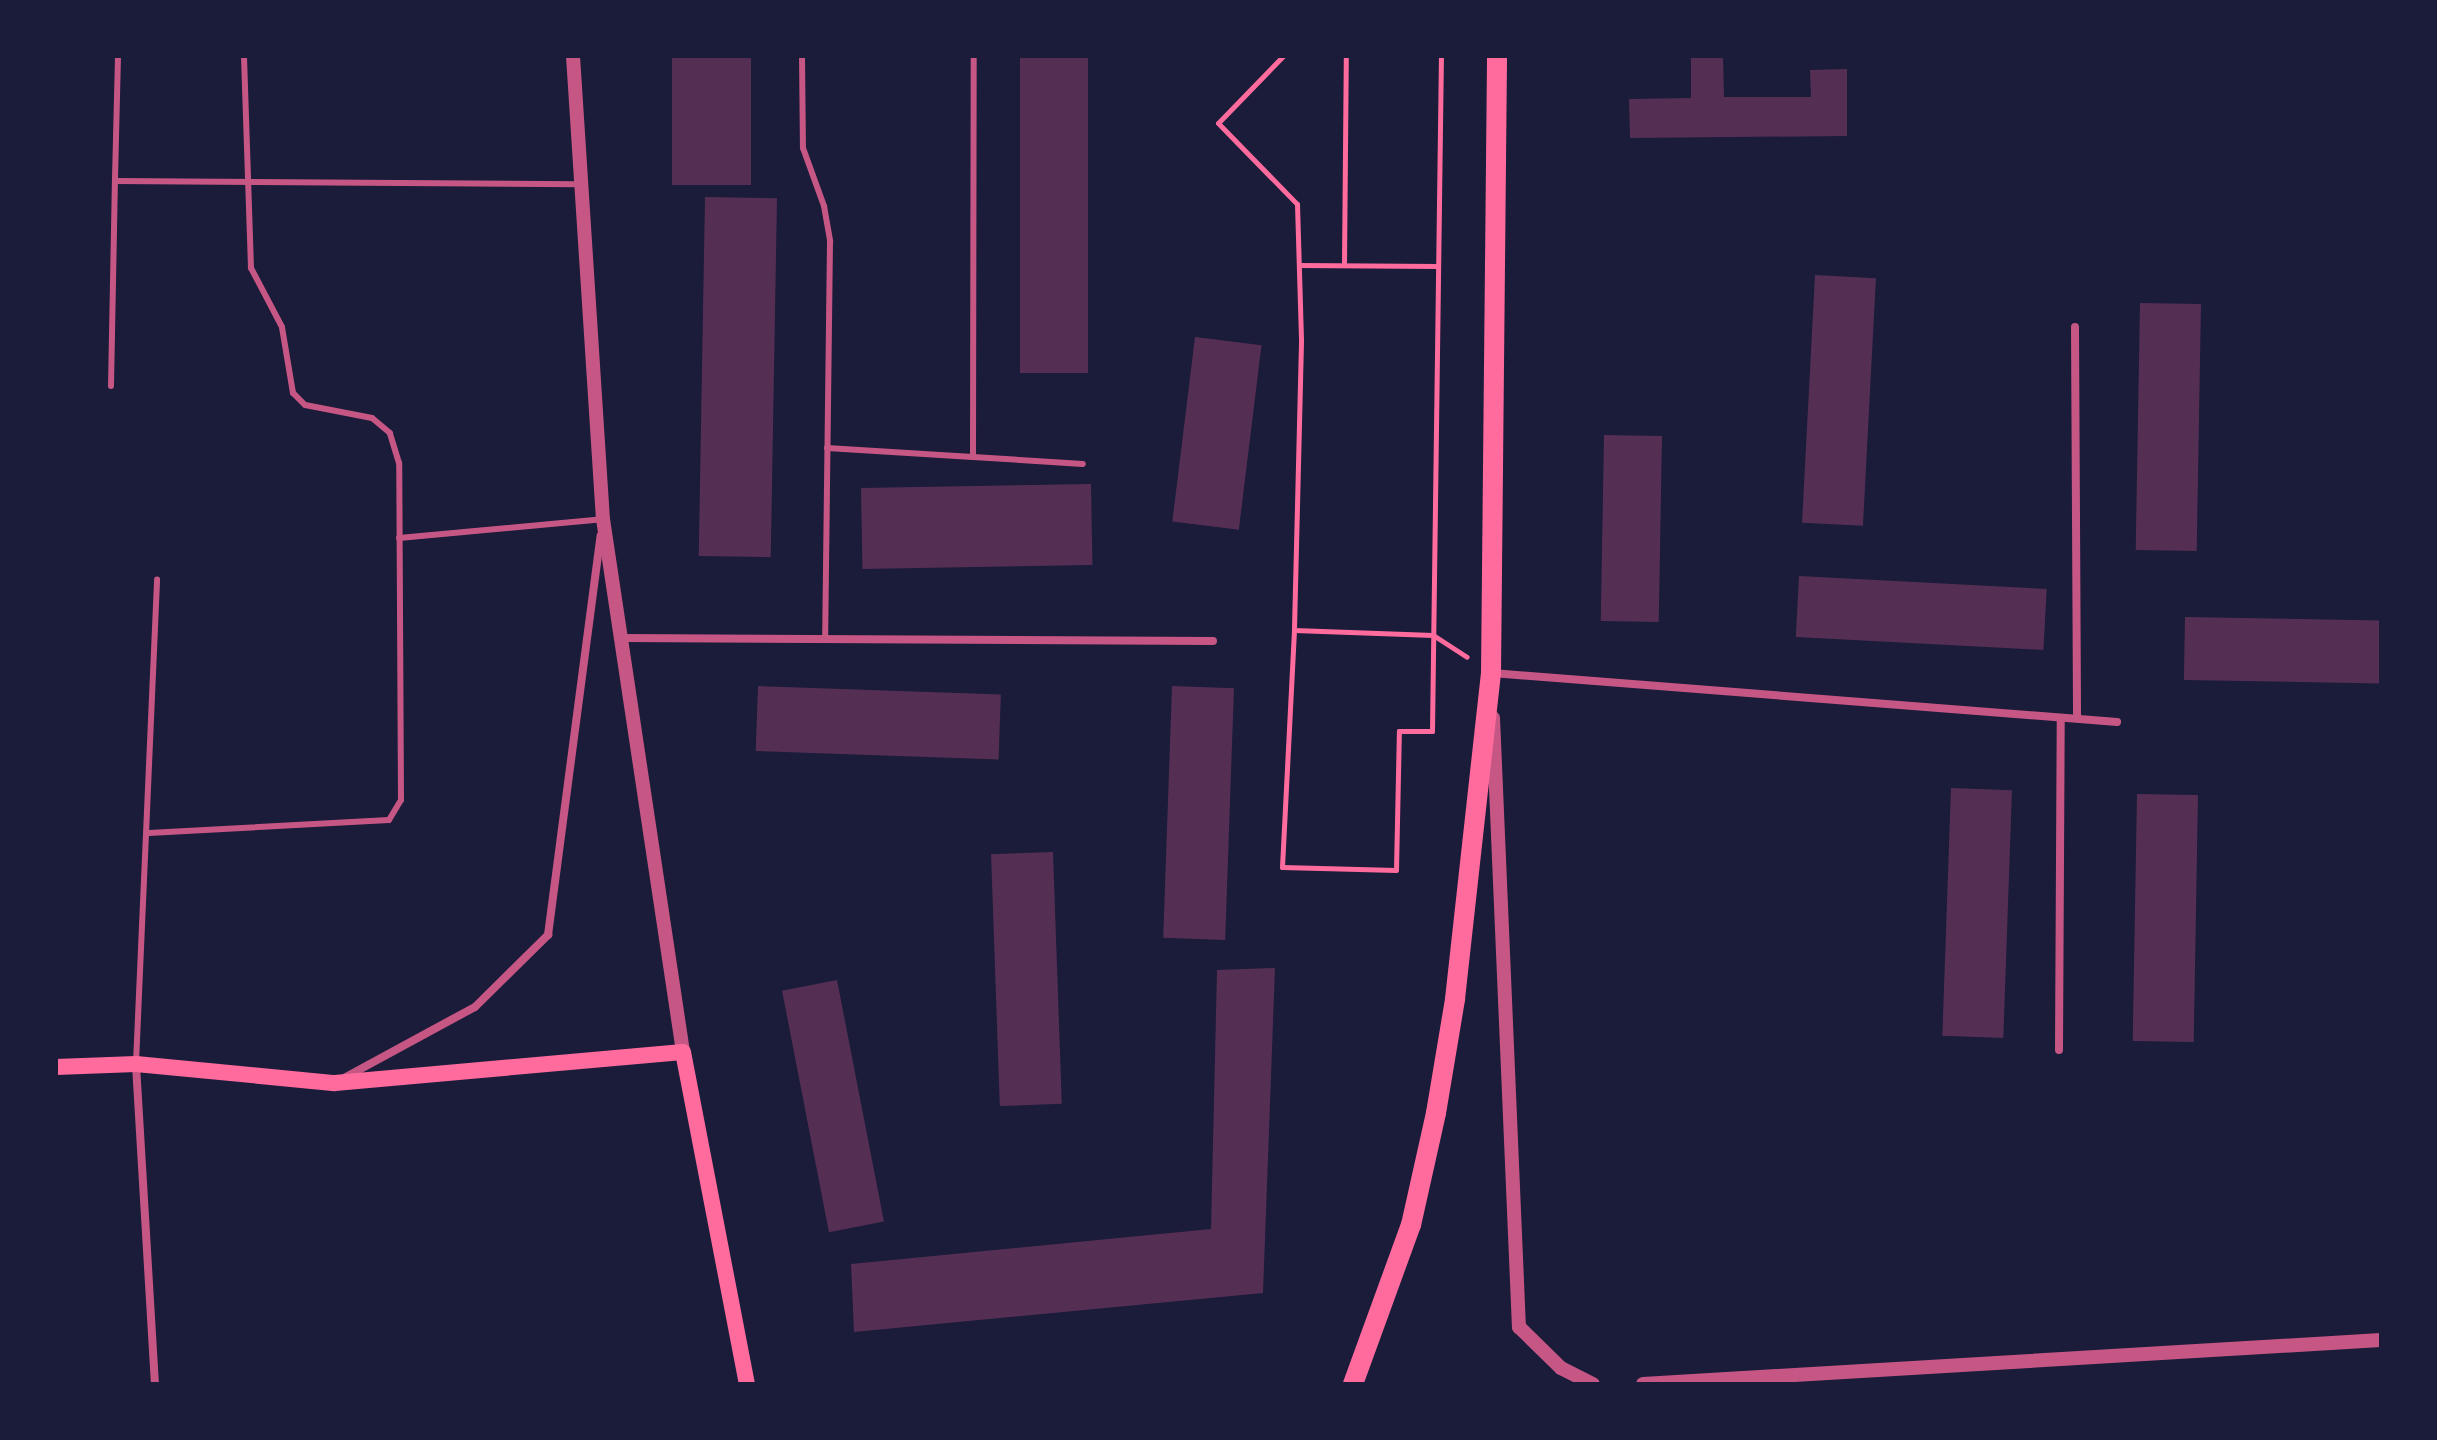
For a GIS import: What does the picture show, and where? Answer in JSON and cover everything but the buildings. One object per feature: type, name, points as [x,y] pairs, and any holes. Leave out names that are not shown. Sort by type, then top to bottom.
[{"type":"main road","points":[[1353,1384],[1411,1225],[1436,1113],[1491,673],[1497,56]]},
{"type":"main road","points":[[56,1067],[136,1064],[335,1083],[683,1052],[747,1384]]},
{"type":"street","points":[[573,56],[603,519],[683,1052]]},
{"type":"street","points":[[2075,327],[2077,718]]},
{"type":"street","points":[[335,1083],[475,1007],[548,935],[603,519]]},
{"type":"street","points":[[621,638],[1213,641]]},
{"type":"street","points":[[1593,1384],[1561,1368],[1519,1327],[1491,673],[2117,722]]},
{"type":"street","points":[[2059,1050],[2061,718]]},
{"type":"street","points":[[136,1064],[155,1384]]},
{"type":"street","points":[[1643,1384],[2381,1340]]},
{"type":"lane","points":[[111,386],[118,56]]},
{"type":"lane","points":[[149,833],[389,820],[401,800],[399,463],[390,433],[372,418],[305,405],[293,393],[282,327],[251,268],[245,184],[244,56]]},
{"type":"lane","points":[[802,56],[803,148],[824,206],[830,241],[825,639]]},
{"type":"lane","points":[[973,457],[974,56]]},
{"type":"lane","points":[[115,181],[579,184]]},
{"type":"lane","points":[[827,448],[1083,464]]},
{"type":"lane","points":[[399,538],[603,519]]},
{"type":"lane","points":[[136,1064],[149,833],[157,579]]},
{"type":"path","points":[[1283,56],[1218,123],[1297,204],[1299,265],[1294,630],[1282,867],[1396,870],[1399,731],[1432,731],[1441,56]]},
{"type":"path","points":[[1344,265],[1346,56]]},
{"type":"path","points":[[1299,265],[1438,266]]},
{"type":"path","points":[[1294,630],[1433,635],[1491,673]]}]
